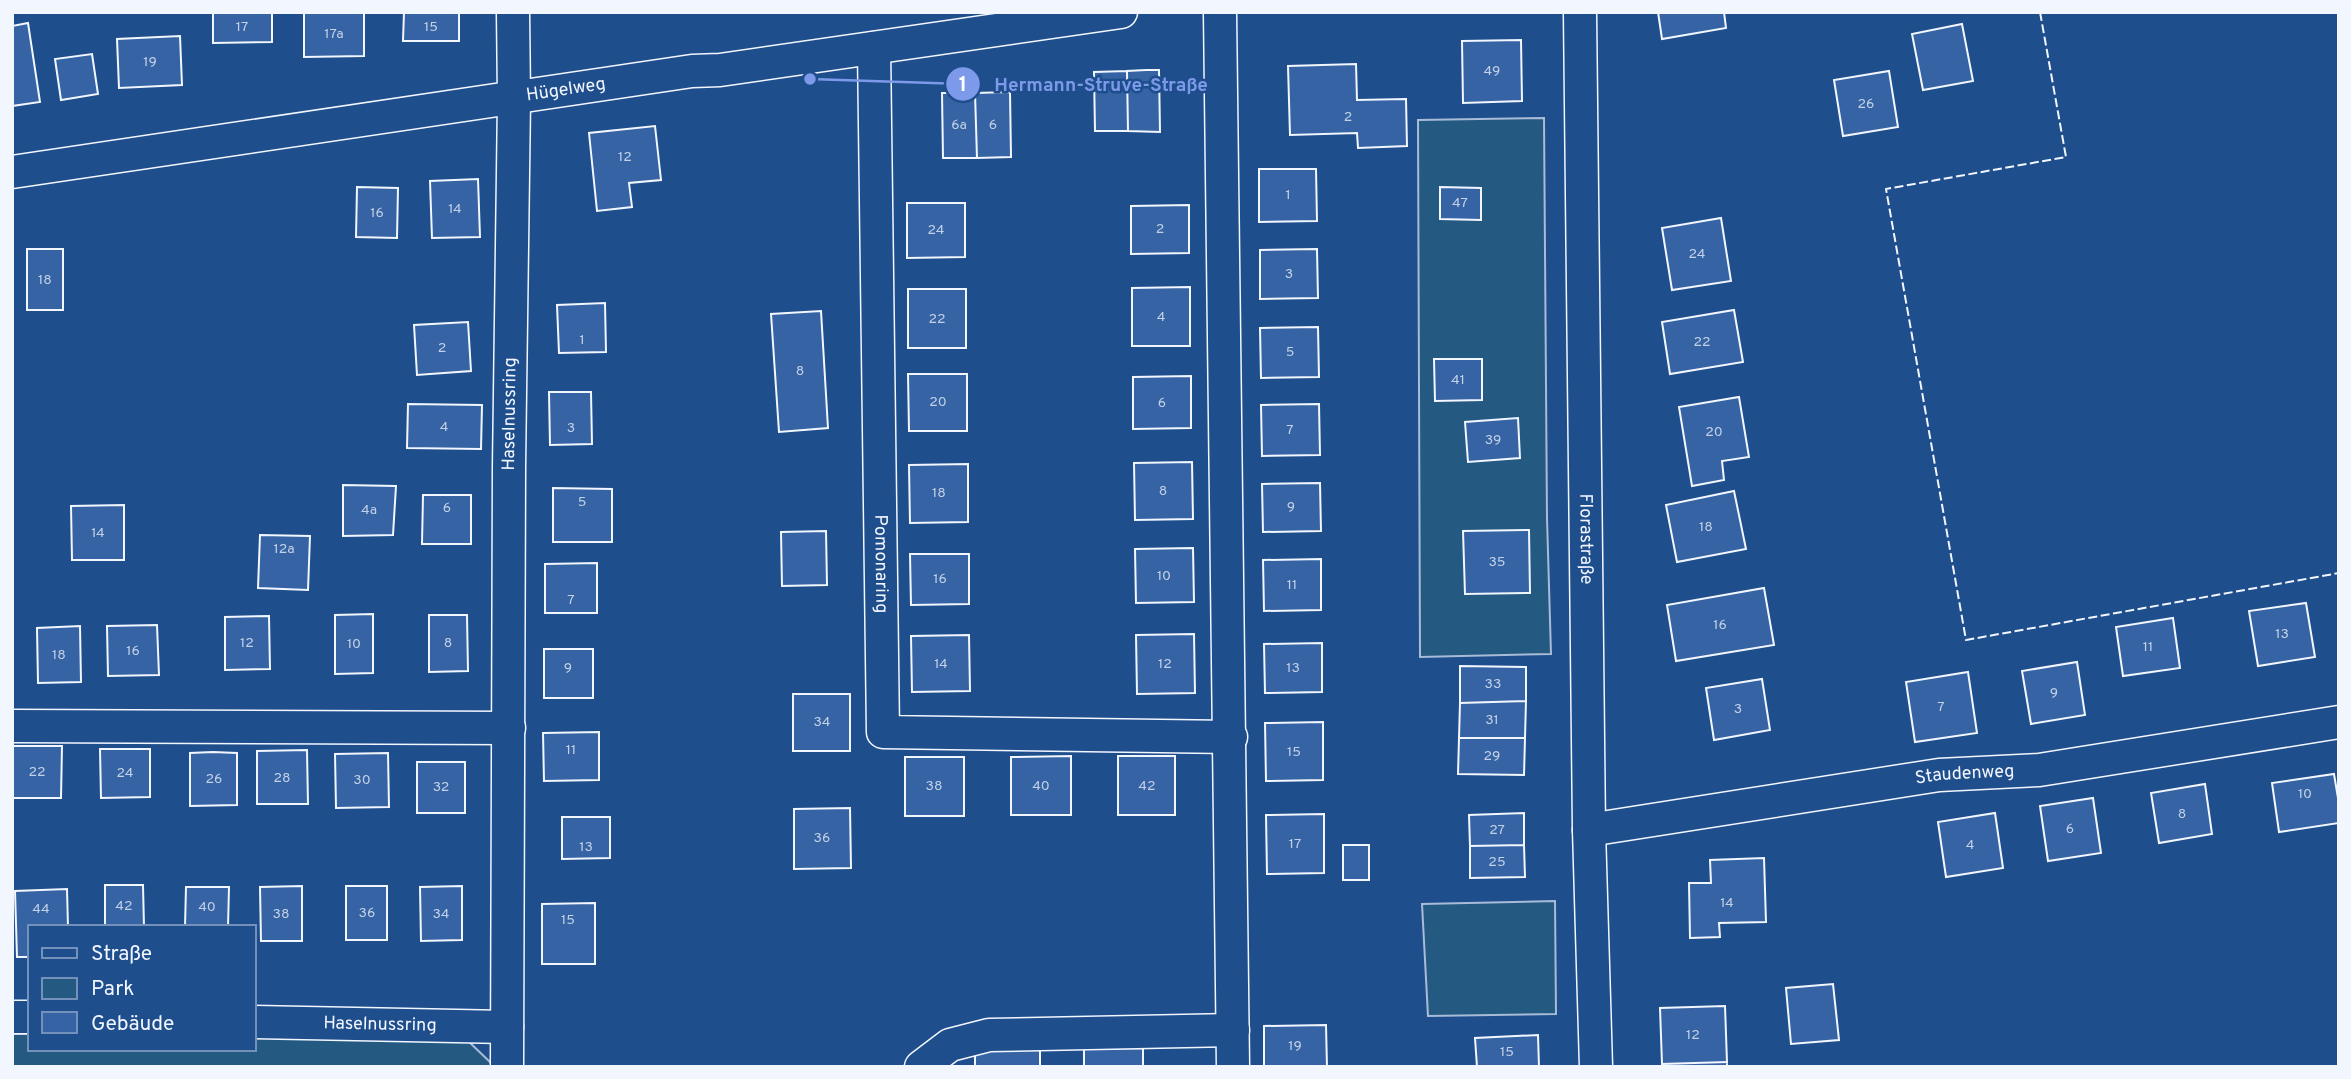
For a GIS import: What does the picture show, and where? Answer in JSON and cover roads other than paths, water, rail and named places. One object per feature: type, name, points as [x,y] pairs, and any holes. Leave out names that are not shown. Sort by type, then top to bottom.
[{"type":"street","name":"Haselnussring","points":[[507,1067],[513,12]]},
{"type":"street","name":"Hügelweg","points":[[12,172],[692,71],[720,70],[1121,12]]},
{"type":"street","points":[[1220,12],[1233,1067]]},
{"type":"street","name":"Florastraße","points":[[1580,12],[1589,830],[1596,1067]]},
{"type":"street","name":"Pomonaring","points":[[874,48],[883,732],[1231,737]]},
{"type":"street","name":"Staudenweg","points":[[1589,830],[1939,775],[2039,770],[2339,722]]},
{"type":"street","points":[[12,726],[509,728]]},
{"type":"street","name":"Haselnussring","points":[[256,1022],[507,1027]]},
{"type":"street","points":[[921,1067],[950,1045],[989,1035],[1233,1030]]},
{"type":"place","name":"Hermann-Struve-Straße","points":[[810,79]]}]
